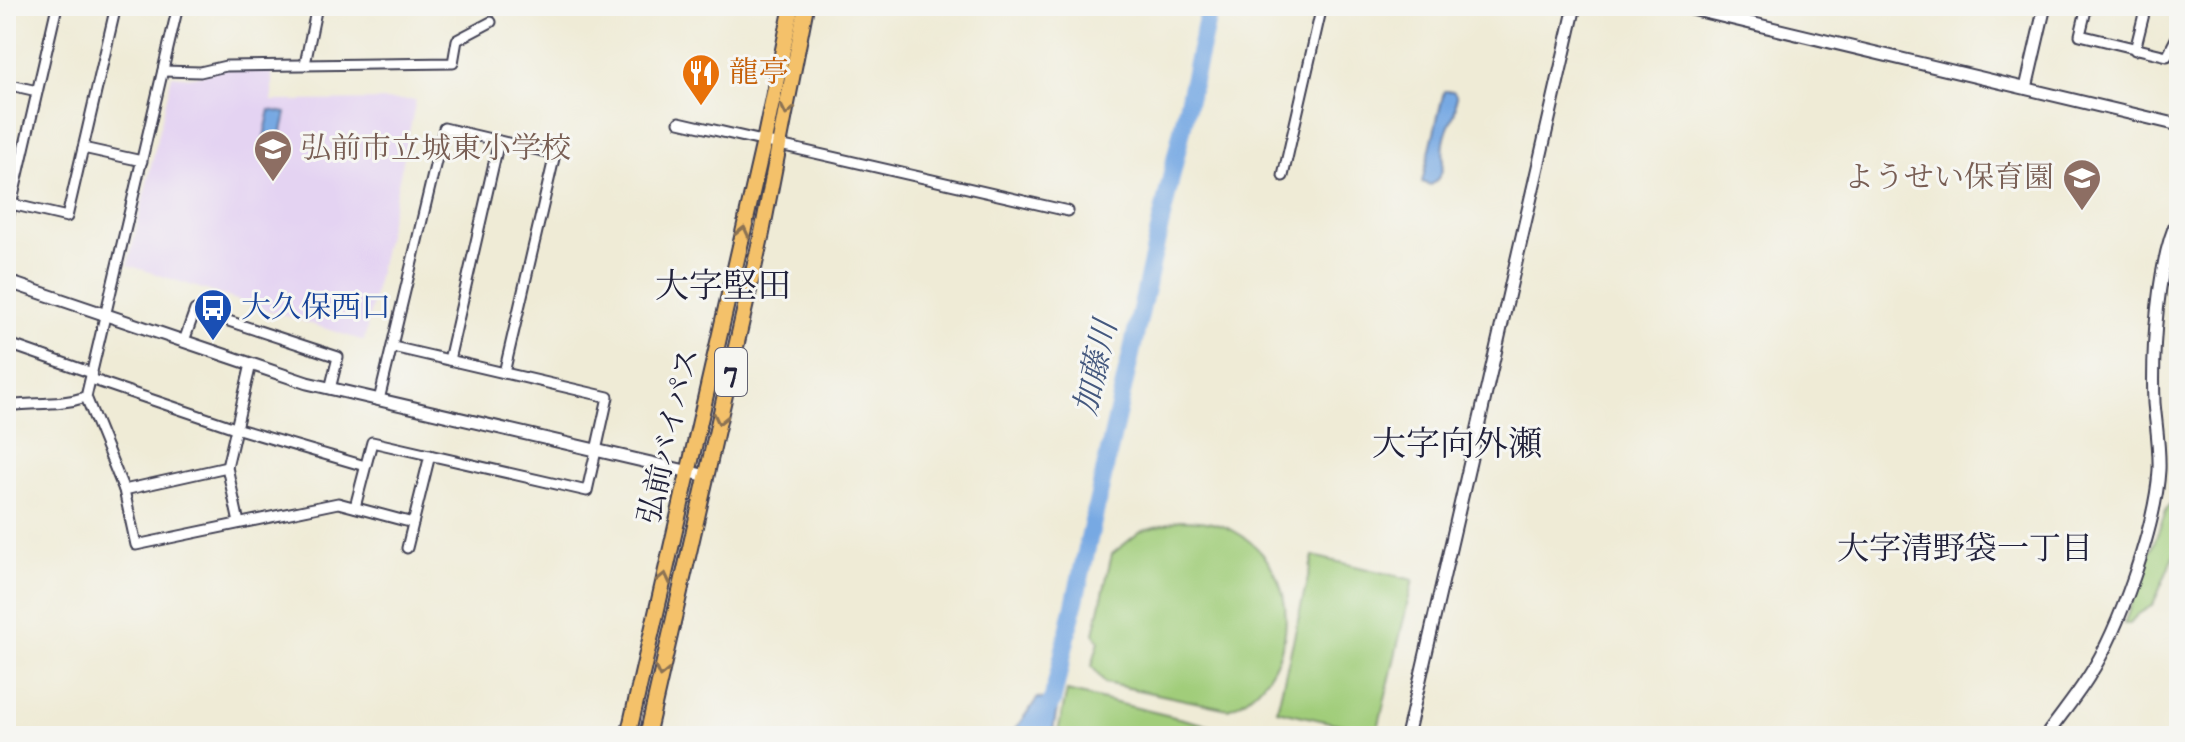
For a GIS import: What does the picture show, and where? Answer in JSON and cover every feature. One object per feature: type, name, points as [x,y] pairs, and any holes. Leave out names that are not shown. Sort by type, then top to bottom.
[{"type":"highway","name":"弘前バイパス","points":[[628,736],[792,6]]},
{"type":"highway","name":"弘前バイパス","points":[[647,736],[781,145],[806,6]]},
{"type":"street","points":[[6,227],[57,6]]},
{"type":"street","points":[[11,204],[67,217],[116,6]]},
{"type":"street","points":[[178,6],[86,397],[124,490],[136,545],[338,503],[413,523]]},
{"type":"street","points":[[305,64],[317,6]]},
{"type":"street","points":[[1283,176],[1322,6]]},
{"type":"street","points":[[1407,736],[1575,6]]},
{"type":"street","points":[[1679,6],[2179,125]]},
{"type":"street","points":[[2026,88],[2045,6]]},
{"type":"street","points":[[2087,6],[2080,35],[2167,56],[2179,33]]},
{"type":"street","points":[[2135,50],[2146,6]]},
{"type":"street","points":[[163,71],[200,72],[226,66],[453,63],[457,40],[491,22]]},
{"type":"street","points":[[6,84],[37,91]]},
{"type":"street","points":[[679,122],[1068,211]]},
{"type":"street","points":[[379,400],[444,128],[555,154],[504,373]]},
{"type":"street","points":[[449,360],[499,141]]},
{"type":"street","points":[[83,148],[142,161]]},
{"type":"street","points":[[2046,736],[2090,675],[2106,644],[2154,509],[2159,468],[2154,398],[2155,342],[2165,256],[2179,217]]},
{"type":"street","points":[[6,281],[330,389],[707,476]]},
{"type":"street","points":[[184,341],[195,310],[209,314],[338,357],[330,389]]},
{"type":"street","points":[[6,343],[235,428],[365,466]]},
{"type":"street","points":[[355,507],[372,442],[587,491],[608,397],[393,347]]},
{"type":"street","points":[[239,523],[227,467],[251,364]]},
{"type":"street","points":[[6,406],[66,403],[86,397]]},
{"type":"street","points":[[407,548],[430,455]]},
{"type":"street","points":[[124,490],[227,467]]},
{"type":"shaded area","name":"弘前市立城東小学校","points":[[272,67],[272,101],[416,100],[364,341],[128,265],[172,75],[193,77],[225,68]]},
{"type":"green space","points":[[2179,455],[2179,543],[2153,605],[2129,624],[2124,624],[2166,511],[2178,492],[2171,473]]},
{"type":"green space","points":[[1180,520],[1208,522],[1234,531],[1257,549],[1274,571],[1283,596],[1286,623],[1281,649],[1270,673],[1252,694],[1228,709],[1105,683],[1092,666],[1099,641],[1094,633],[1112,554],[1141,531]]},
{"type":"green space","points":[[1313,556],[1413,580],[1377,733],[1277,710]]},
{"type":"green space","points":[[1067,691],[1253,736],[1057,736]]},
{"type":"water","points":[[1444,91],[1453,91],[1456,95],[1455,109],[1445,138],[1442,169],[1431,185],[1422,182]]},
{"type":"water","points":[[270,110],[286,113],[278,149],[262,146]]},
{"type":"water","points":[[1038,698],[1058,703],[1052,736],[1010,736]]},
{"type":"waterway","name":"加藤川","points":[[1028,736],[1052,702],[1210,6]]},
{"type":"place","name":"龍亭","points":[[701,107]]},
{"type":"place","name":"弘前市立城東小学校","points":[[273,183]]},
{"type":"place","name":"ようせい保育園","points":[[2082,212]]},
{"type":"place","name":"大久保西口","points":[[213,342]]},
{"type":"district","name":"大字堅田","points":[[723,287]]},
{"type":"district","name":"大字向外瀬","points":[[1457,445]]},
{"type":"district","name":"大字清野袋一丁目","points":[[1965,550]]}]
